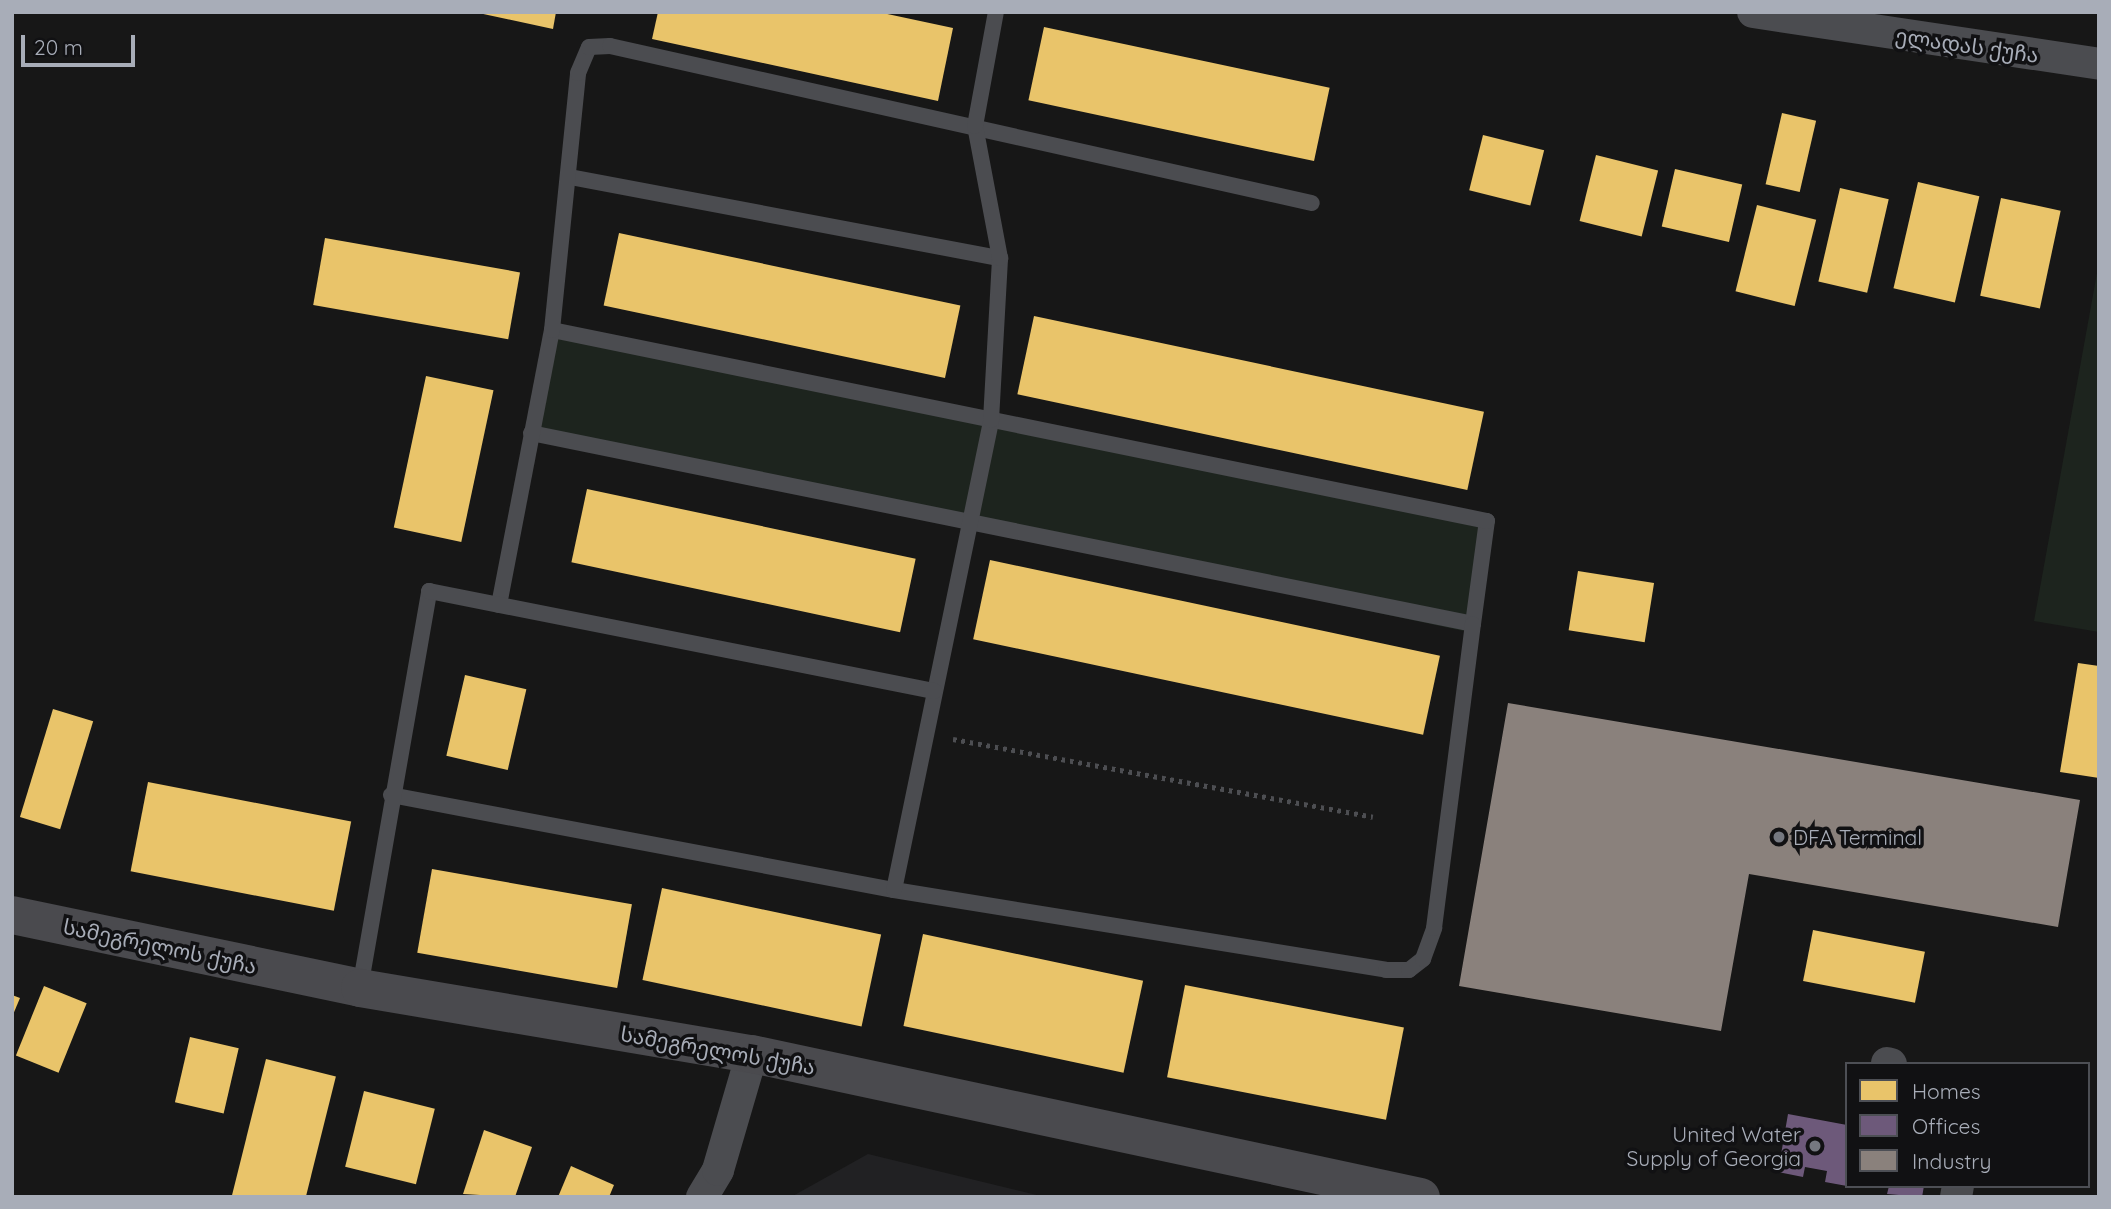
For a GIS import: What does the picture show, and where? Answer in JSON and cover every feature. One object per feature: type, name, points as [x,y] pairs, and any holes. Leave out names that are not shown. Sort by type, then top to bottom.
[{"type":"main road","name":"სამეგრელოს ქუჩა","points":[[12,915],[360,988],[752,1054],[1421,1197]]},
{"type":"street","name":"ელადას ქუჩა","points":[[1762,13],[2099,64]]},
{"type":"street","points":[[702,1197],[718,1170],[752,1054]]},
{"type":"lane","points":[[894,890],[924,734],[991,420],[1000,258],[975,126],[996,12]]},
{"type":"lane","points":[[499,605],[552,330],[579,73],[589,47],[610,46],[1312,202]]},
{"type":"lane","points":[[570,177],[1000,258]]},
{"type":"lane","points":[[391,795],[894,890],[1373,968],[1409,970],[1423,959],[1434,928],[1487,522],[552,330]]},
{"type":"lane","points":[[531,433],[1473,624]]},
{"type":"lane","points":[[360,988],[391,795],[429,591],[934,691]]},
{"type":"path","points":[[924,734],[1373,817]]},
{"type":"shaded area","points":[[2099,262],[2099,632],[2034,621]]},
{"type":"shaded area","points":[[552,330],[1485,528],[1463,631],[530,433]]},
{"type":"shaded area","points":[[868,1154],[1045,1197],[791,1197]]},
{"type":"building: Homes","points":[[474,12],[556,12],[553,29]]},
{"type":"building: Homes","points":[[658,12],[878,12],[953,28],[938,101],[652,39]]},
{"type":"building: Homes","points":[[1044,27],[1330,88],[1314,161],[1028,100]]},
{"type":"building: Homes","points":[[1782,113],[1816,121],[1800,192],[1766,184]]},
{"type":"building: Homes","points":[[1483,135],[1544,150],[1530,206],[1469,190]]},
{"type":"building: Homes","points":[[1596,155],[1658,170],[1642,236],[1580,221]]},
{"type":"building: Homes","points":[[1675,169],[1742,185],[1729,242],[1662,226]]},
{"type":"building: Homes","points":[[1918,182],[1979,196],[1955,302],[1893,288]]},
{"type":"building: Homes","points":[[1840,188],[1889,199],[1867,293],[1818,282]]},
{"type":"building: Homes","points":[[2001,198],[2061,211],[2040,308],[1980,296]]},
{"type":"building: Homes","points":[[1757,205],[1816,220],[1795,306],[1735,291]]},
{"type":"building: Homes","points":[[619,233],[960,306],[945,378],[604,305]]},
{"type":"building: Homes","points":[[325,238],[520,272],[508,339],[313,305]]},
{"type":"building: Homes","points":[[1034,316],[1484,412],[1467,490],[1017,394]]},
{"type":"building: Homes","points":[[426,376],[493,390],[461,542],[394,528]]},
{"type":"building: Homes","points":[[587,489],[916,559],[900,632],[571,562]]},
{"type":"building: Homes","points":[[990,560],[1440,656],[1423,735],[973,639]]},
{"type":"building: Homes","points":[[1578,571],[1654,583],[1645,642],[1569,630]]},
{"type":"building: Homes","points":[[2078,663],[2099,666],[2099,778],[2060,772]]},
{"type":"building: Homes","points":[[465,675],[526,689],[508,770],[446,756]]},
{"type":"building: Homes","points":[[53,709],[93,721],[60,829],[20,817]]},
{"type":"building: Homes","points":[[148,782],[351,821],[334,911],[131,871]]},
{"type":"building: Homes","points":[[432,869],[632,904],[617,988],[417,953]]},
{"type":"building: Homes","points":[[662,888],[881,935],[862,1027],[642,980]]},
{"type":"building: Homes","points":[[1813,930],[1925,952],[1915,1003],[1803,981]]},
{"type":"building: Homes","points":[[923,934],[1143,981],[1124,1073],[903,1026]]},
{"type":"building: Homes","points":[[1185,985],[1404,1028],[1386,1120],[1167,1077]]},
{"type":"building: Homes","points":[[44,986],[87,1003],[59,1073],[16,1056]]},
{"type":"building: Homes","points":[[12,995],[20,998],[12,1017]]},
{"type":"building: Homes","points":[[190,1037],[239,1048],[224,1114],[175,1102]]},
{"type":"building: Homes","points":[[266,1059],[336,1076],[306,1197],[232,1197]]},
{"type":"building: Homes","points":[[364,1091],[435,1109],[416,1184],[345,1167]]},
{"type":"building: Homes","points":[[484,1130],[532,1147],[515,1197],[463,1194]]},
{"type":"building: Homes","points":[[571,1166],[614,1185],[609,1197],[558,1197]]},
{"type":"building: Offices","name":"United Water Supply of Georgia","points":[[1788,1114],[1845,1125],[1845,1186],[1825,1182],[1827,1171],[1805,1167],[1803,1177],[1778,1172]]},
{"type":"building: Offices","points":[[1888,1188],[1924,1188],[1922,1197],[1887,1194]]},
{"type":"building: Industry","name":"DFA Terminal","points":[[1508,703],[2080,800],[2058,927],[1749,874],[1721,1031],[1459,986]]},
{"type":"place","name":"DFA Terminal","points":[[1779,837]]},
{"type":"place","name":"United Water Supply of Georgia","points":[[1815,1146]]}]
